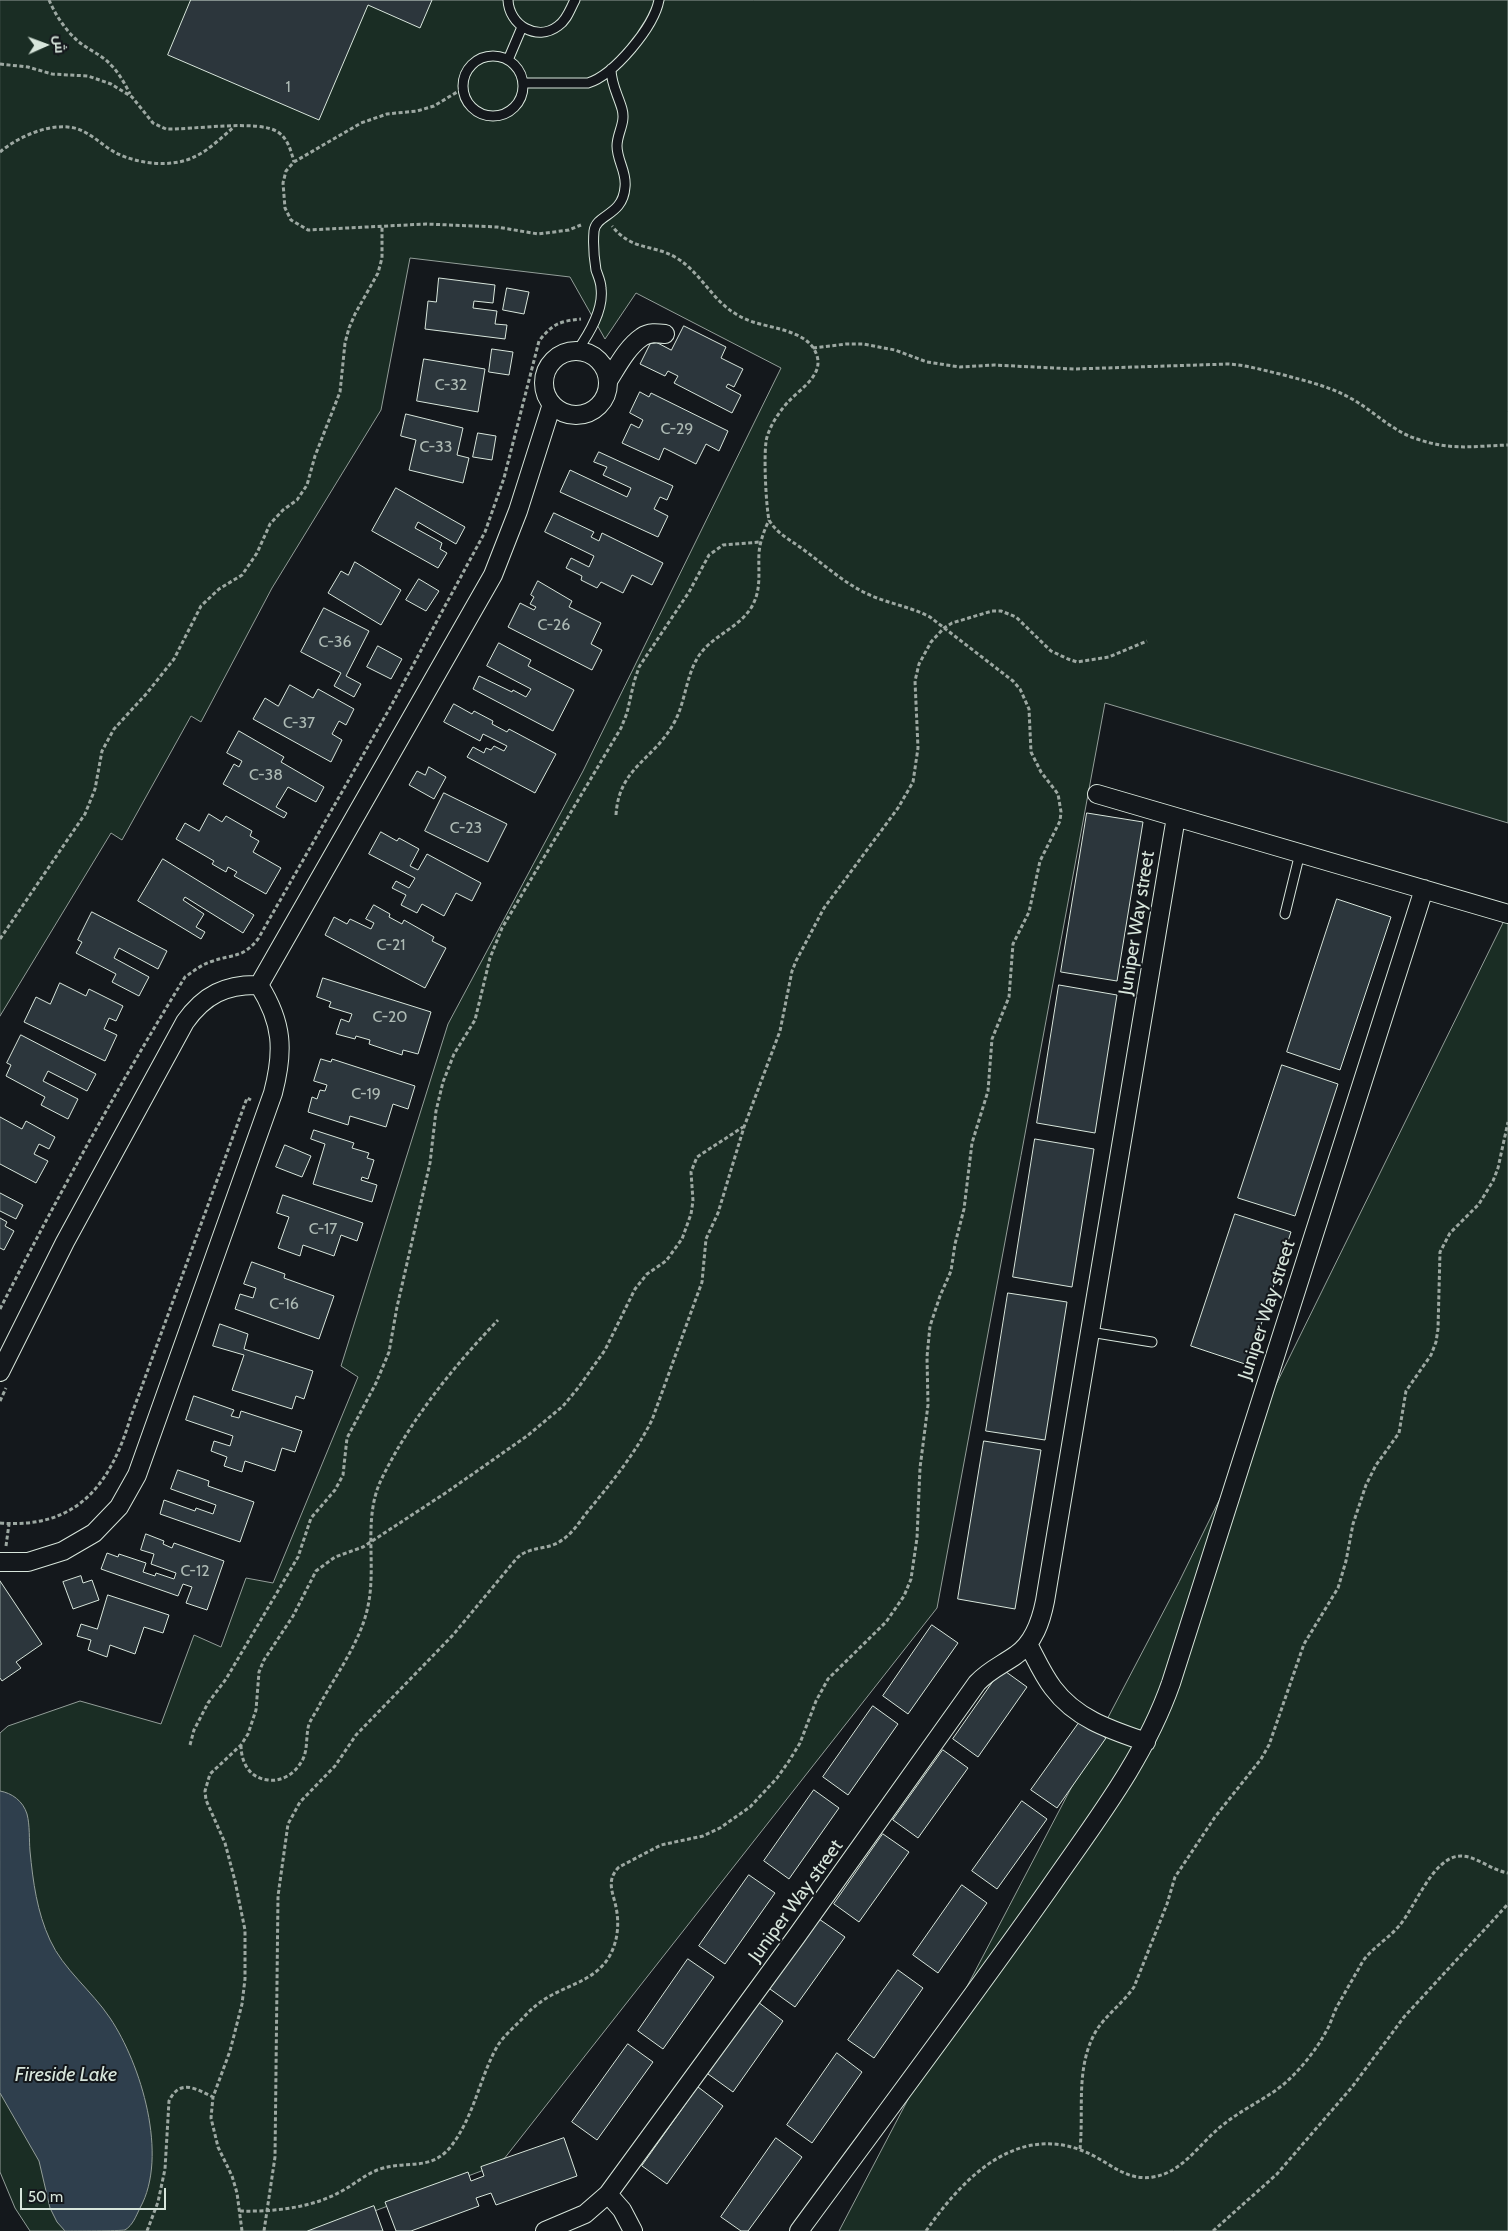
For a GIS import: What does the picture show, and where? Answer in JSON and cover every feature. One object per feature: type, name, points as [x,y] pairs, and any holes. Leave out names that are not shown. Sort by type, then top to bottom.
[{"type":"street","points":[[608,381],[603,367],[596,359],[587,353],[577,351],[557,357],[545,374],[544,385],[552,404],[560,411],[580,415],[590,412],[598,406],[604,397],[608,381],[626,354],[642,336],[653,333],[665,334]]},
{"type":"street","points":[[259,985],[493,575],[518,511],[552,404]]},
{"type":"street","points":[[1097,794],[1508,914]]},
{"type":"street","name":"Juniper Way street","points":[[545,2231],[585,2214],[608,2194],[796,1938],[978,1683],[985,1674],[1017,1655],[1028,1644],[1036,1631],[1045,1601],[1176,817]]},
{"type":"street","name":"Juniper Way street","points":[[799,2231],[1021,1928],[1125,1778],[1146,1742],[1170,1683],[1424,889]]},
{"type":"street","points":[[0,1372],[65,1242],[185,1022],[204,1000],[216,992],[244,985],[259,985]]},
{"type":"street","points":[[0,1562],[28,1562],[63,1552],[94,1533],[119,1507],[136,1475],[278,1074],[281,1056],[280,1037],[273,1010],[259,985]]},
{"type":"street","points":[[1028,1644],[1053,1688],[1078,1712],[1107,1728],[1146,1742]]},
{"type":"street","points":[[608,2194],[622,2210],[633,2231]]},
{"type":"lane","points":[[508,0],[510,12],[522,27],[531,31],[550,30],[566,18],[575,0]]},
{"type":"lane","points":[[523,83],[588,83],[597,80],[611,69],[643,35],[655,15],[659,0]]},
{"type":"lane","points":[[508,60],[522,27]]},
{"type":"lane","points":[[490,55],[508,60],[521,74],[523,83],[522,93],[513,109],[495,116],[486,116],[470,106],[462,89],[466,70],[481,58],[490,55]]},
{"type":"lane","points":[[577,351],[593,322],[602,295],[596,267],[594,229],[600,220],[620,206],[625,186],[624,171],[617,146],[624,118],[612,84],[611,69]]},
{"type":"lane","points":[[1285,914],[1300,853]]},
{"type":"lane","points":[[1090,1332],[1152,1342]]},
{"type":"path","points":[[50,0],[68,31],[113,66],[132,97],[153,123],[166,129],[264,126],[278,132],[289,144],[294,162]]},
{"type":"path","points":[[0,64],[28,67],[52,74],[99,79],[132,97]]},
{"type":"path","points":[[462,89],[434,106],[418,112],[387,114],[361,123],[294,162],[289,166],[284,176],[283,196],[291,220],[299,227],[318,231],[426,224],[496,227],[538,234],[569,230],[594,220],[600,220],[611,225],[631,243],[675,257],[687,266],[714,297],[733,313],[796,336],[814,348],[863,344],[895,350],[927,362],[960,366],[994,365],[1074,369],[1246,365],[1330,388],[1353,400],[1399,431],[1416,439],[1453,448],[1508,445]]},
{"type":"path","points":[[0,152],[20,139],[61,126],[76,128],[89,134],[118,154],[137,161],[157,163],[178,162],[194,157],[234,127]]},
{"type":"path","points":[[0,939],[85,814],[95,789],[102,751],[114,729],[132,711],[170,665],[201,606],[219,589],[242,575],[257,554],[270,524],[283,510],[297,500],[307,485],[315,456],[340,392],[345,343],[349,328],[378,273],[382,258],[382,227]]},
{"type":"path","points":[[0,1309],[71,1172],[128,1069],[185,977],[212,961],[244,954],[258,939],[391,706],[485,532],[504,478],[539,341],[550,328],[569,320],[584,318],[593,322]]},
{"type":"path","points":[[616,815],[618,795],[627,777],[660,743],[676,720],[692,668],[699,655],[708,645],[742,619],[751,608],[757,595],[760,581],[760,542],[769,520],[766,439],[771,427],[787,404],[813,378],[818,363],[814,348]]},
{"type":"path","points":[[240,2211],[293,2207],[338,2193],[371,2172],[382,2168],[425,2164],[444,2154],[462,2129],[494,2053],[505,2036],[543,2000],[597,1972],[610,1954],[615,1944],[618,1922],[610,1884],[614,1872],[619,1867],[661,1845],[703,1836],[720,1828],[750,1807],[777,1778],[789,1761],[800,1743],[816,1701],[828,1680],[886,1622],[908,1588],[914,1570],[919,1483],[928,1412],[927,1358],[930,1326],[940,1296],[952,1271],[955,1244],[964,1209],[970,1152],[988,1091],[992,1039],[1009,998],[1013,944],[1029,912],[1040,861],[1060,821],[1061,812],[1058,794],[1041,772],[1031,752],[1029,709],[1020,689],[1005,674],[918,611],[888,602],[854,587],[838,577],[803,548],[782,536],[774,529],[769,520]]},
{"type":"path","points":[[190,1745],[194,1730],[208,1702],[226,1679],[298,1557],[311,1518],[335,1490],[342,1475],[347,1438],[376,1384],[389,1352],[397,1307],[430,1163],[436,1112],[443,1082],[454,1054],[475,1020],[490,958],[502,928],[621,728],[627,713],[639,667],[689,592],[709,555],[723,544],[760,542]]},
{"type":"path","points":[[264,2231],[269,2210],[276,2130],[278,1896],[288,1824],[300,1802],[328,1773],[356,1734],[453,1635],[518,1558],[528,1550],[550,1546],[564,1539],[633,1455],[652,1420],[702,1282],[706,1239],[718,1213],[744,1127],[780,1031],[792,972],[801,950],[824,908],[898,808],[913,782],[918,748],[914,690],[919,664],[931,642],[944,628],[960,620],[984,612],[1001,611],[1016,616],[1051,651],[1077,662],[1110,658],[1147,640]]},
{"type":"path","points":[[0,1523],[32,1523],[54,1518],[70,1510],[98,1488],[110,1470],[122,1444],[247,1098],[268,1106]]},
{"type":"path","points":[[1080,2150],[1082,2073],[1090,2043],[1098,2029],[1134,1987],[1179,1870],[1215,1817],[1253,1771],[1269,1745],[1304,1644],[1312,1628],[1332,1600],[1343,1575],[1353,1524],[1366,1485],[1376,1465],[1399,1433],[1406,1391],[1427,1360],[1436,1342],[1440,1252],[1450,1232],[1478,1204],[1493,1181],[1498,1168],[1508,1122]]},
{"type":"path","points":[[242,2231],[240,2211],[232,2176],[214,2133],[211,2118],[213,2097],[237,2028],[242,2004],[246,1954],[244,1930],[235,1881],[225,1843],[206,1800],[205,1791],[210,1774],[241,1745],[253,1722],[260,1672],[264,1660],[293,1616],[310,1580],[325,1563],[370,1542],[467,1479],[545,1422],[578,1388],[605,1350],[635,1289],[647,1274],[666,1260],[682,1239],[691,1214],[693,1201],[690,1172],[693,1164],[703,1152],[744,1127]]},
{"type":"path","points":[[241,1745],[244,1764],[250,1772],[258,1777],[276,1780],[286,1777],[299,1766],[306,1751],[310,1724],[355,1642],[365,1619],[370,1594],[370,1542],[375,1499],[382,1479],[429,1400],[474,1345],[498,1320]]},
{"type":"path","points":[[926,2231],[948,2201],[968,2180],[996,2158],[1033,2145],[1049,2144],[1080,2150],[1115,2169],[1139,2178],[1158,2176],[1176,2168],[1228,2121],[1266,2097],[1296,2073],[1319,2043],[1370,1951],[1404,1920],[1420,1891],[1443,1864],[1450,1858],[1468,1856],[1492,1869],[1508,1873]]},
{"type":"path","points":[[1213,2231],[1277,2174],[1352,2087],[1404,2017],[1508,1904]]},
{"type":"path","points":[[148,2231],[160,2194],[165,2169],[169,2100],[179,2088],[186,2087],[213,2097]]},
{"type":"green space","points":[[0,0],[1508,0],[1508,823],[1105,703],[937,1608],[500,2164],[321,2231],[30,2231],[15,2208],[0,2172],[0,1733],[8,1726],[80,1701],[161,1724],[194,1635],[221,1647],[246,1578],[273,1583],[358,1377],[341,1366],[448,1024],[583,771],[781,368],[636,293],[605,339],[570,277],[410,258],[381,410],[272,588],[201,722],[191,716],[122,840],[111,833],[0,1016]]},
{"type":"green space","points":[[1508,913],[1508,2231],[839,2231],[1179,1582]]},
{"type":"water","name":"Fireside Lake","points":[[0,1791],[16,1798],[23,1805],[27,1814],[36,1897],[50,1940],[62,1961],[110,2018],[132,2060],[141,2085],[148,2111],[152,2163],[148,2187],[140,2208],[132,2223],[125,2230],[65,2231],[57,2222],[50,2208],[39,2161],[0,2093]]},
{"type":"building","points":[[191,0],[432,0],[420,28],[368,5],[319,120],[168,55]]},
{"type":"building","points":[[439,278],[495,285],[493,303],[474,301],[473,308],[497,311],[495,324],[507,325],[505,339],[425,329],[428,301],[436,302]]},
{"type":"building","points":[[507,288],[529,292],[524,314],[503,310]]},
{"type":"building","points":[[684,326],[726,347],[721,358],[743,369],[734,387],[728,384],[726,387],[741,395],[732,413],[674,383],[678,376],[668,371],[665,376],[640,364],[652,340],[671,350]]},
{"type":"building","points":[[492,349],[513,352],[509,375],[489,372]]},
{"type":"building","points":[[424,359],[485,369],[478,412],[417,401]]},
{"type":"building","points":[[640,392],[649,397],[651,393],[728,431],[719,451],[706,444],[696,464],[664,448],[659,460],[622,443],[631,424],[639,428],[643,420],[630,413]]},
{"type":"building","points":[[406,414],[463,428],[457,455],[469,458],[463,483],[409,470],[416,440],[401,436]]},
{"type":"building","points":[[478,433],[496,436],[492,460],[473,457]]},
{"type":"building","points":[[599,452],[673,486],[667,500],[660,497],[654,509],[668,516],[658,537],[560,492],[570,470],[627,497],[631,488],[603,475],[607,467],[594,462]]},
{"type":"building","points":[[396,488],[465,527],[456,544],[418,522],[415,528],[442,543],[440,549],[447,553],[438,568],[372,531]]},
{"type":"building","points":[[554,513],[594,532],[591,537],[599,541],[602,533],[663,563],[652,585],[632,575],[623,593],[601,582],[597,588],[581,580],[582,576],[566,568],[571,558],[589,567],[594,556],[545,532]]},
{"type":"building","points":[[355,562],[401,590],[381,625],[328,593],[341,571],[348,575]]},
{"type":"building","points":[[419,579],[439,591],[426,611],[406,600]]},
{"type":"building","points":[[538,581],[572,601],[569,607],[601,623],[591,644],[602,650],[592,670],[508,627],[520,603],[534,610],[536,607],[530,604],[534,597],[531,595]]},
{"type":"building","points":[[324,608],[369,631],[346,676],[361,684],[354,697],[334,686],[341,673],[301,652]]},
{"type":"building","points":[[499,643],[531,660],[528,666],[574,690],[553,731],[473,689],[479,676],[526,697],[531,689],[487,666]]},
{"type":"building","points":[[378,646],[402,659],[391,679],[367,667]]},
{"type":"building","points":[[290,685],[313,698],[318,689],[354,709],[346,725],[339,721],[332,734],[342,740],[331,762],[253,719],[265,698],[278,706]]},
{"type":"building","points":[[454,704],[472,714],[474,711],[493,721],[492,724],[507,732],[509,729],[556,754],[535,793],[467,757],[473,747],[484,753],[486,748],[491,750],[494,746],[504,751],[507,746],[483,734],[480,741],[444,722]]},
{"type":"building","points":[[239,731],[284,757],[281,762],[324,787],[316,802],[288,787],[276,807],[287,813],[284,818],[223,784],[234,764],[239,767],[242,761],[227,753]]},
{"type":"building","points":[[429,767],[446,777],[434,799],[409,785],[417,771],[425,775]]},
{"type":"building","points":[[444,793],[507,824],[488,862],[425,831]]},
{"type":"building","points":[[1087,813],[1143,822],[1117,981],[1061,972]]},
{"type":"building","points":[[209,814],[222,822],[226,816],[252,831],[250,836],[259,841],[253,852],[281,868],[266,894],[234,876],[237,872],[228,867],[226,872],[212,864],[214,861],[176,839],[185,823],[199,831]]},
{"type":"building","points":[[381,832],[397,841],[399,838],[419,849],[410,866],[418,870],[427,854],[481,883],[472,901],[456,893],[444,916],[422,904],[417,913],[401,905],[406,895],[392,888],[396,881],[409,888],[415,878],[369,854]]},
{"type":"building","points":[[163,859],[254,915],[243,933],[185,897],[183,900],[204,914],[196,927],[205,932],[201,939],[138,901]]},
{"type":"building","points":[[1337,899],[1391,917],[1340,1070],[1287,1052]]},
{"type":"building","points":[[374,905],[390,914],[389,917],[402,924],[404,920],[434,937],[432,941],[446,948],[425,988],[325,935],[334,917],[347,924],[350,919],[371,929],[374,923],[366,919]]},
{"type":"building","points":[[92,912],[167,951],[158,969],[119,948],[114,958],[149,977],[139,996],[112,982],[116,974],[76,953],[82,942],[78,940]]},
{"type":"building","points":[[323,978],[431,1012],[418,1054],[403,1050],[402,1055],[369,1044],[370,1040],[356,1036],[355,1039],[336,1034],[341,1019],[349,1022],[352,1014],[329,1007],[331,1002],[317,997]]},
{"type":"building","points":[[60,983],[86,996],[89,989],[123,1006],[116,1021],[109,1018],[104,1029],[117,1035],[105,1061],[24,1022],[36,997],[50,1004]]},
{"type":"building","points":[[1059,985],[1117,995],[1095,1133],[1037,1123]]},
{"type":"building","points":[[21,1035],[96,1074],[87,1091],[48,1071],[43,1081],[78,1099],[68,1119],[41,1105],[45,1097],[6,1076],[11,1065],[7,1063]]},
{"type":"building","points":[[321,1059],[331,1062],[332,1059],[415,1086],[408,1109],[393,1104],[386,1127],[350,1116],[348,1125],[308,1112],[312,1097],[317,1099],[320,1090],[325,1091],[327,1085],[314,1081]]},
{"type":"building","points":[[1282,1065],[1338,1084],[1295,1216],[1238,1198]]},
{"type":"building","points":[[0,1117],[22,1129],[26,1121],[55,1137],[49,1149],[39,1144],[34,1154],[48,1161],[36,1183],[0,1164]]},
{"type":"building","points":[[314,1130],[354,1143],[352,1148],[369,1153],[367,1158],[374,1160],[368,1179],[362,1177],[361,1180],[377,1185],[372,1202],[313,1184],[325,1144],[311,1139]]},
{"type":"building","points":[[1035,1139],[1094,1149],[1072,1287],[1013,1277]]},
{"type":"building","points":[[285,1145],[311,1156],[302,1177],[276,1167]]},
{"type":"building","points":[[0,1193],[23,1205],[16,1219],[0,1211]]},
{"type":"building","points":[[283,1195],[363,1223],[357,1241],[341,1235],[334,1256],[303,1245],[300,1256],[278,1248],[289,1217],[277,1213]]},
{"type":"building","points":[[1235,1214],[1291,1232],[1248,1365],[1191,1346]]},
{"type":"building","points":[[0,1218],[7,1222],[5,1226],[14,1231],[4,1250],[0,1248]]},
{"type":"building","points":[[252,1262],[285,1274],[284,1278],[334,1296],[319,1339],[235,1309],[240,1294],[253,1298],[256,1288],[244,1284]]},
{"type":"building","points":[[1008,1293],[1067,1302],[1045,1440],[986,1431]]},
{"type":"building","points":[[220,1324],[248,1334],[244,1349],[313,1371],[304,1399],[296,1396],[292,1409],[232,1390],[244,1355],[213,1346]]},
{"type":"building","points":[[194,1396],[234,1410],[231,1416],[239,1418],[241,1411],[302,1431],[295,1452],[282,1448],[275,1471],[245,1461],[242,1472],[224,1466],[227,1457],[211,1451],[214,1441],[230,1446],[233,1436],[186,1420]]},
{"type":"building","points":[[984,1441],[1041,1450],[1015,1609],[958,1599]]},
{"type":"building","points":[[178,1470],[209,1481],[208,1486],[254,1502],[240,1542],[160,1514],[164,1500],[195,1511],[196,1508],[213,1514],[216,1505],[171,1489]]},
{"type":"building","points":[[146,1534],[164,1541],[163,1544],[172,1548],[174,1543],[224,1561],[207,1610],[186,1603],[192,1587],[183,1584],[178,1596],[101,1569],[107,1553],[118,1557],[119,1554],[146,1563],[143,1572],[155,1576],[156,1573],[174,1579],[176,1573],[151,1564],[154,1554],[141,1550]]},
{"type":"building","points":[[81,1576],[83,1583],[92,1580],[99,1600],[73,1609],[63,1582]]},
{"type":"building","points":[[0,1581],[42,1644],[16,1662],[21,1668],[2,1681],[0,1678]]},
{"type":"building","points":[[108,1595],[169,1615],[163,1633],[144,1627],[135,1654],[110,1645],[107,1657],[88,1650],[91,1640],[77,1636],[81,1624],[97,1629]]},
{"type":"building","points":[[932,1625],[958,1643],[908,1714],[883,1696]]},
{"type":"building","points":[[1002,1669],[1027,1687],[978,1757],[953,1739]]},
{"type":"building","points":[[873,1706],[898,1724],[848,1795],[823,1777]]},
{"type":"building","points":[[1081,1720],[1106,1738],[1057,1808],[1031,1790]]},
{"type":"building","points":[[943,1750],[968,1768],[918,1838],[893,1820]]},
{"type":"building","points":[[814,1790],[839,1808],[789,1879],[764,1861]]},
{"type":"building","points":[[1022,1801],[1047,1819],[997,1889],[972,1871]]},
{"type":"building","points":[[883,1834],[909,1852],[859,1922],[834,1904]]},
{"type":"building","points":[[749,1875],[775,1893],[725,1964],[699,1946]]},
{"type":"building","points":[[962,1885],[987,1903],[938,1973],[913,1955]]},
{"type":"building","points":[[819,1919],[845,1937],[795,2007],[770,1989]]},
{"type":"building","points":[[688,1959],[714,1977],[663,2049],[638,2031]]},
{"type":"building","points":[[898,1970],[923,1988],[874,2058],[848,2040]]},
{"type":"building","points":[[758,2002],[783,2021],[733,2092],[708,2074]]},
{"type":"building","points":[[628,2044],[653,2062],[597,2140],[572,2122]]},
{"type":"building","points":[[837,2053],[862,2072],[812,2143],[787,2125]]},
{"type":"building","points":[[698,2087],[723,2106],[667,2184],[642,2166]]},
{"type":"building","points":[[564,2138],[577,2176],[496,2205],[491,2193],[476,2198],[479,2206],[411,2231],[396,2231],[385,2202],[468,2172],[471,2181],[484,2176],[481,2167]]},
{"type":"building","points":[[776,2138],[802,2157],[748,2231],[741,2231],[721,2217]]},
{"type":"building","points":[[374,2206],[383,2231],[308,2231]]}]
